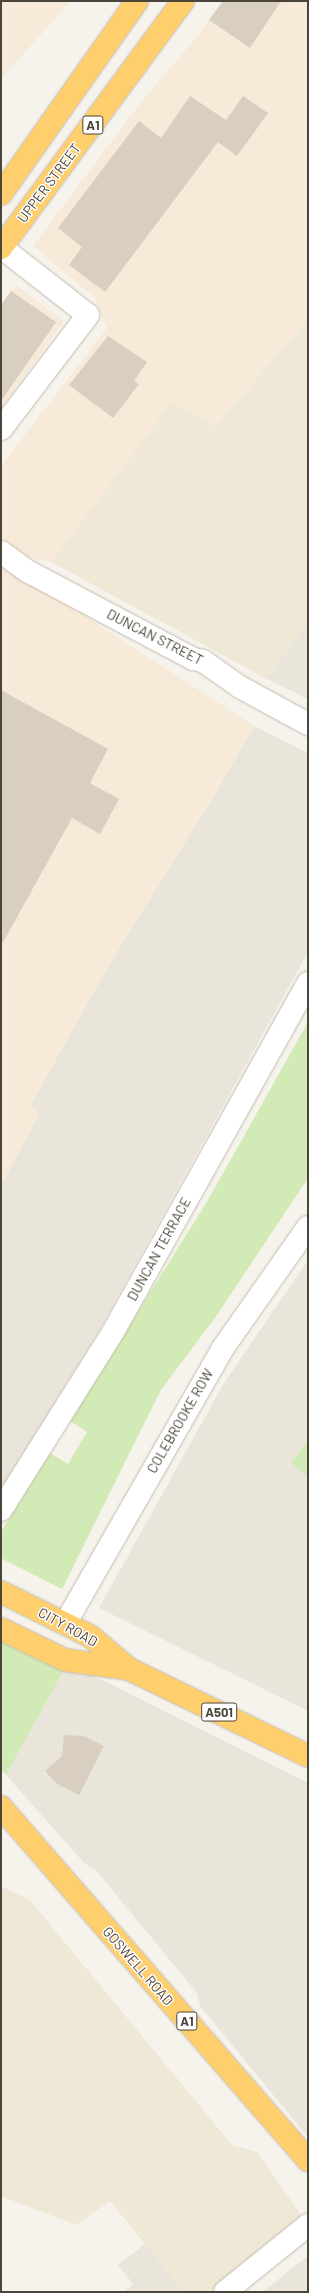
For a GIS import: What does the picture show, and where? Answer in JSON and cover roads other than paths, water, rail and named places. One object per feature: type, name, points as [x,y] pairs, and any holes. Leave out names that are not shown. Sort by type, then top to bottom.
[{"type":"highway","points":[[1,194],[137,1]]},
{"type":"highway","name":"UPPER STREET","points":[[1,247],[183,1]]},
{"type":"highway","name":"CITY ROAD","points":[[1,1592],[90,1636],[129,1669],[308,1756]]},
{"type":"highway","name":"CITY ROAD","points":[[1,1629],[65,1660],[129,1669]]},
{"type":"highway","name":"GOSWELL ROAD","points":[[1,1807],[308,2160]]},
{"type":"street","points":[[1,247],[88,315],[1,429]]},
{"type":"street","name":"DUNCAN STREET","points":[[1,552],[21,567],[194,660],[203,661],[240,687],[308,724]]},
{"type":"street","name":"DUNCAN TERRACE","points":[[1,1510],[113,1332],[308,983]]},
{"type":"street","name":"COLEBROOKE ROW","points":[[65,1624],[127,1512],[223,1348],[308,1227]]},
{"type":"street","points":[[225,2292],[308,2225]]}]
